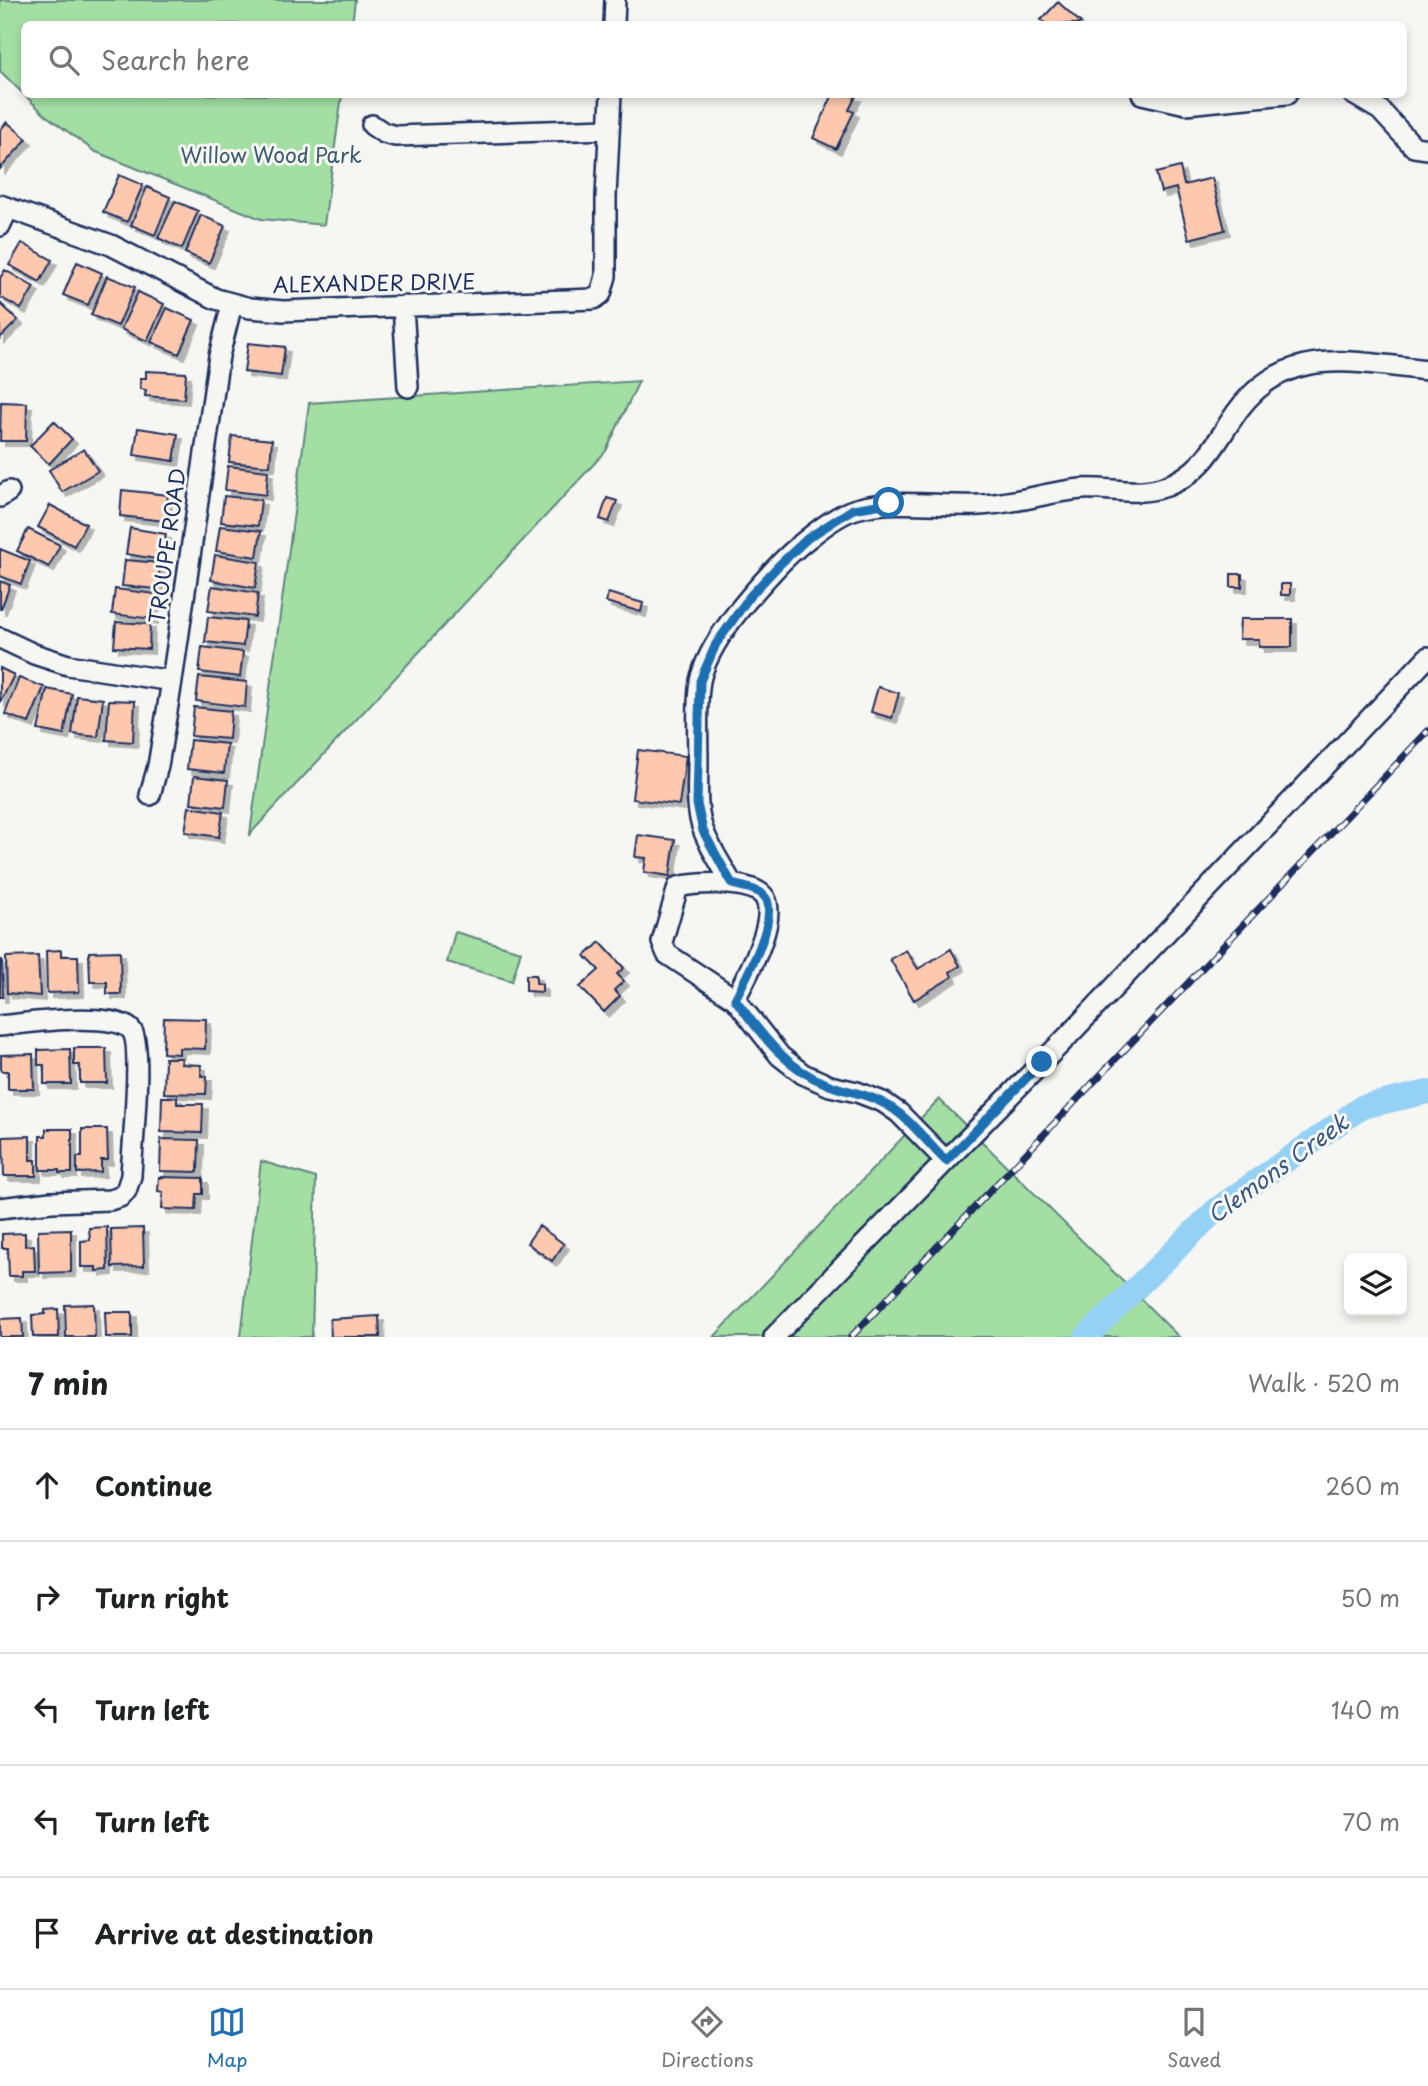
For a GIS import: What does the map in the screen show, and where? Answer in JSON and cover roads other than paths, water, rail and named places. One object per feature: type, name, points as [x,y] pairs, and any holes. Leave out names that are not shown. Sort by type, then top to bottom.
[{"type":"street","points":[[614,21],[615,0]]},
{"type":"street","points":[[372,125],[384,133],[396,136],[608,129],[611,98]]},
{"type":"street","points":[[1160,98],[1186,104],[1247,98]]},
{"type":"street","points":[[1360,98],[1380,110],[1414,147],[1428,149]]},
{"type":"street","name":"ALEXANDER DRIVE","points":[[3,213],[111,245],[190,287],[232,304],[283,311],[579,302],[594,299],[601,294],[606,276],[608,129]]},
{"type":"street","name":"TROUPE ROAD","points":[[150,795],[158,766],[172,681],[219,356],[232,304]]},
{"type":"street","points":[[403,306],[408,387]]},
{"type":"street","points":[[732,884],[703,831],[697,804],[700,681],[716,644],[750,596],[808,538],[853,509],[889,503],[982,505],[1084,489],[1132,493],[1166,486],[1185,476],[1210,456],[1232,419],[1254,390],[1286,369],[1328,360],[1428,370]]},
{"type":"street","points":[[0,638],[34,654],[68,665],[172,681]]},
{"type":"street","points":[[774,1337],[1067,1037],[1428,657]]},
{"type":"street","points":[[735,999],[755,963],[768,920],[767,900],[760,892],[732,884],[694,883],[678,887],[663,942],[667,954],[735,999],[780,1056],[803,1074],[830,1086],[883,1102],[899,1113],[946,1161]]},
{"type":"street","points":[[0,1026],[60,1021],[105,1021],[123,1024],[131,1029],[135,1038],[137,1058],[131,1176],[126,1191],[110,1200],[51,1202],[0,1208]]},
{"type":"waterway","name":"Clemons Creek","points":[[1086,1337],[1217,1209],[1362,1107],[1428,1092]]},
{"type":"railway","points":[[851,1337],[1428,731]]},
{"type":"park label","name":"Willow Wood Park","points":[[271,156]]}]
